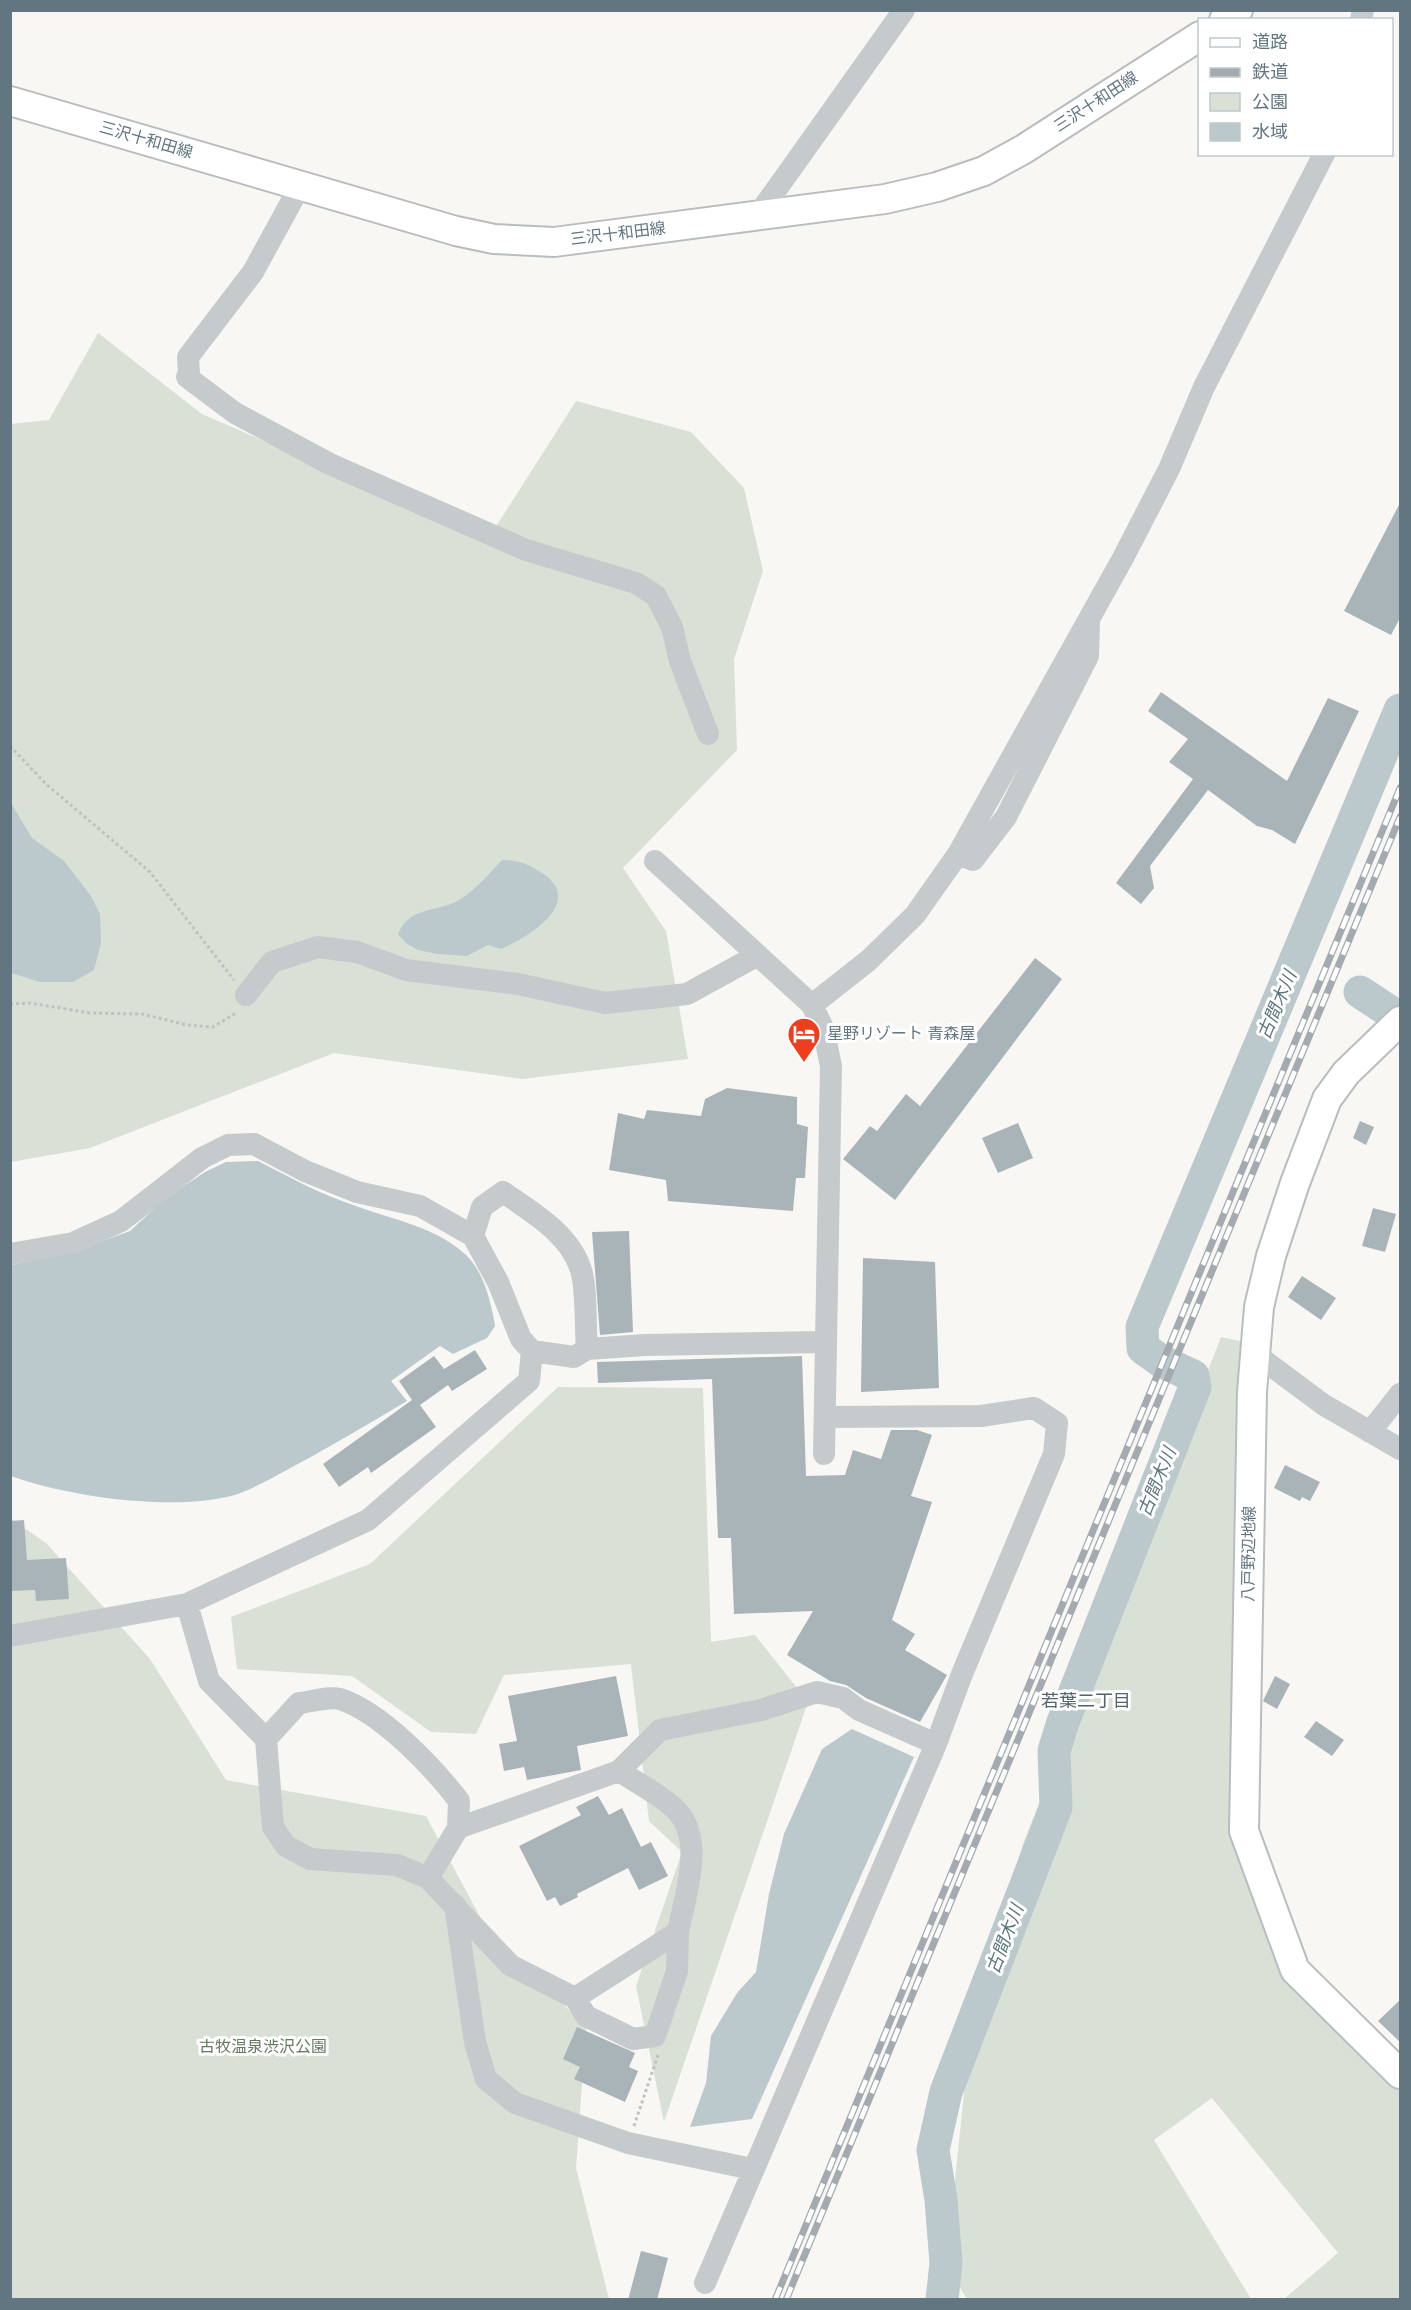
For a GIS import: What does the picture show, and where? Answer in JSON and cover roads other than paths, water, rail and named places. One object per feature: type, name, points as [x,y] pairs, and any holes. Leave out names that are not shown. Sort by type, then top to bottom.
[{"type":"main road","name":"三沢十和田線","points":[[10,101],[456,231],[494,239],[528,242],[584,240],[885,199],[937,187],[984,171],[1024,149],[1198,37]]},
{"type":"main road","name":"八戸野辺地線","points":[[1401,1021],[1346,1073],[1327,1099],[1271,1256],[1259,1307],[1254,1353],[1244,1831],[1294,1970],[1401,2074]]},
{"type":"street","points":[[759,215],[904,10]]},
{"type":"street","points":[[812,1005],[869,960],[915,915],[958,854],[1169,469],[1204,387],[1323,156]]},
{"type":"street","points":[[300,186],[253,272],[188,357],[189,374],[187,377],[236,413],[330,464],[526,550],[636,583],[656,596],[672,627],[680,661],[708,734]]},
{"type":"street","points":[[655,861],[812,1005],[823,1028],[831,1066],[824,1454]]},
{"type":"street","points":[[246,995],[272,962],[318,946],[357,952],[406,970],[518,984],[605,1003],[687,994],[758,955]]},
{"type":"street","points":[[10,1254],[73,1243],[121,1221],[202,1158],[228,1145],[254,1144],[305,1171],[357,1192],[420,1206],[473,1236],[498,1282],[521,1339],[532,1351],[574,1357],[587,1349],[645,1345],[826,1342]]},
{"type":"street","points":[[473,1236],[482,1207],[503,1192],[542,1219],[565,1242],[581,1270],[587,1349]]},
{"type":"street","points":[[10,1636],[187,1604],[368,1520],[529,1381],[532,1351]]},
{"type":"street","points":[[1254,1353],[1324,1405],[1401,1449]]},
{"type":"street","points":[[1370,1432],[1401,1394]]},
{"type":"street","points":[[705,2283],[936,1744],[962,1674],[1054,1454],[1057,1423],[1034,1408],[981,1416],[825,1417]]},
{"type":"street","points":[[187,1604],[209,1681],[266,1739],[273,1827],[286,1846],[310,1859],[397,1865],[428,1878],[510,1965],[575,1998],[586,2016],[633,2039],[655,2036],[667,2009],[677,1971],[678,1932],[692,1860],[687,1823],[674,1807],[619,1770]]},
{"type":"street","points":[[458,1828],[619,1770],[660,1730],[761,1710],[817,1692],[843,1698],[859,1710],[936,1744]]},
{"type":"street","points":[[266,1739],[299,1703],[339,1699],[379,1721],[433,1768],[459,1801],[458,1828],[428,1878]]},
{"type":"street","points":[[455,1905],[475,2042],[486,2079],[514,2103],[628,2143],[752,2169]]},
{"type":"street","points":[[575,1998],[678,1932]]},
{"type":"water","points":[[11,803],[32,838],[64,861],[91,896],[100,914],[101,943],[94,970],[73,982],[40,982],[11,973]]},
{"type":"water","points":[[502,860],[528,865],[542,873],[554,884],[558,895],[556,907],[538,927],[501,949],[488,945],[467,956],[418,950],[406,943],[398,934],[403,924],[417,914],[452,904],[461,899],[478,886]]},
{"type":"water","points":[[258,1161],[329,1196],[412,1225],[454,1245],[478,1270],[486,1288],[495,1326],[487,1338],[453,1354],[440,1346],[391,1381],[407,1401],[285,1471],[231,1496],[179,1502],[120,1500],[61,1490],[11,1476],[11,1265],[70,1253],[130,1231],[166,1198],[205,1172],[226,1162]]},
{"type":"water","points":[[852,1729],[914,1757],[752,2119],[690,2127],[706,2083],[711,2036],[737,1993],[756,1972],[769,1894],[784,1834],[822,1749]]},
{"type":"waterway","name":"古間木川","points":[[942,2300],[946,2263],[941,2200],[933,2150],[946,2092],[1056,1807],[1054,1751],[1063,1722],[1195,1387],[1193,1376],[1161,1361],[1143,1348],[1142,1327],[1400,710]]},
{"type":"waterway","points":[[1360,992],[1398,1017]]},
{"type":"railway","points":[[775,2300],[1400,788]]},
{"type":"railway","points":[[786,2300],[1400,817]]},
{"type":"place","name":"星野リゾート 青森屋","points":[[804,1063]]},
{"type":"district","name":"若葉二丁目","points":[[1086,1701]]},
{"type":"park label","name":"古牧温泉渋沢公園","points":[[263,2047]]}]
